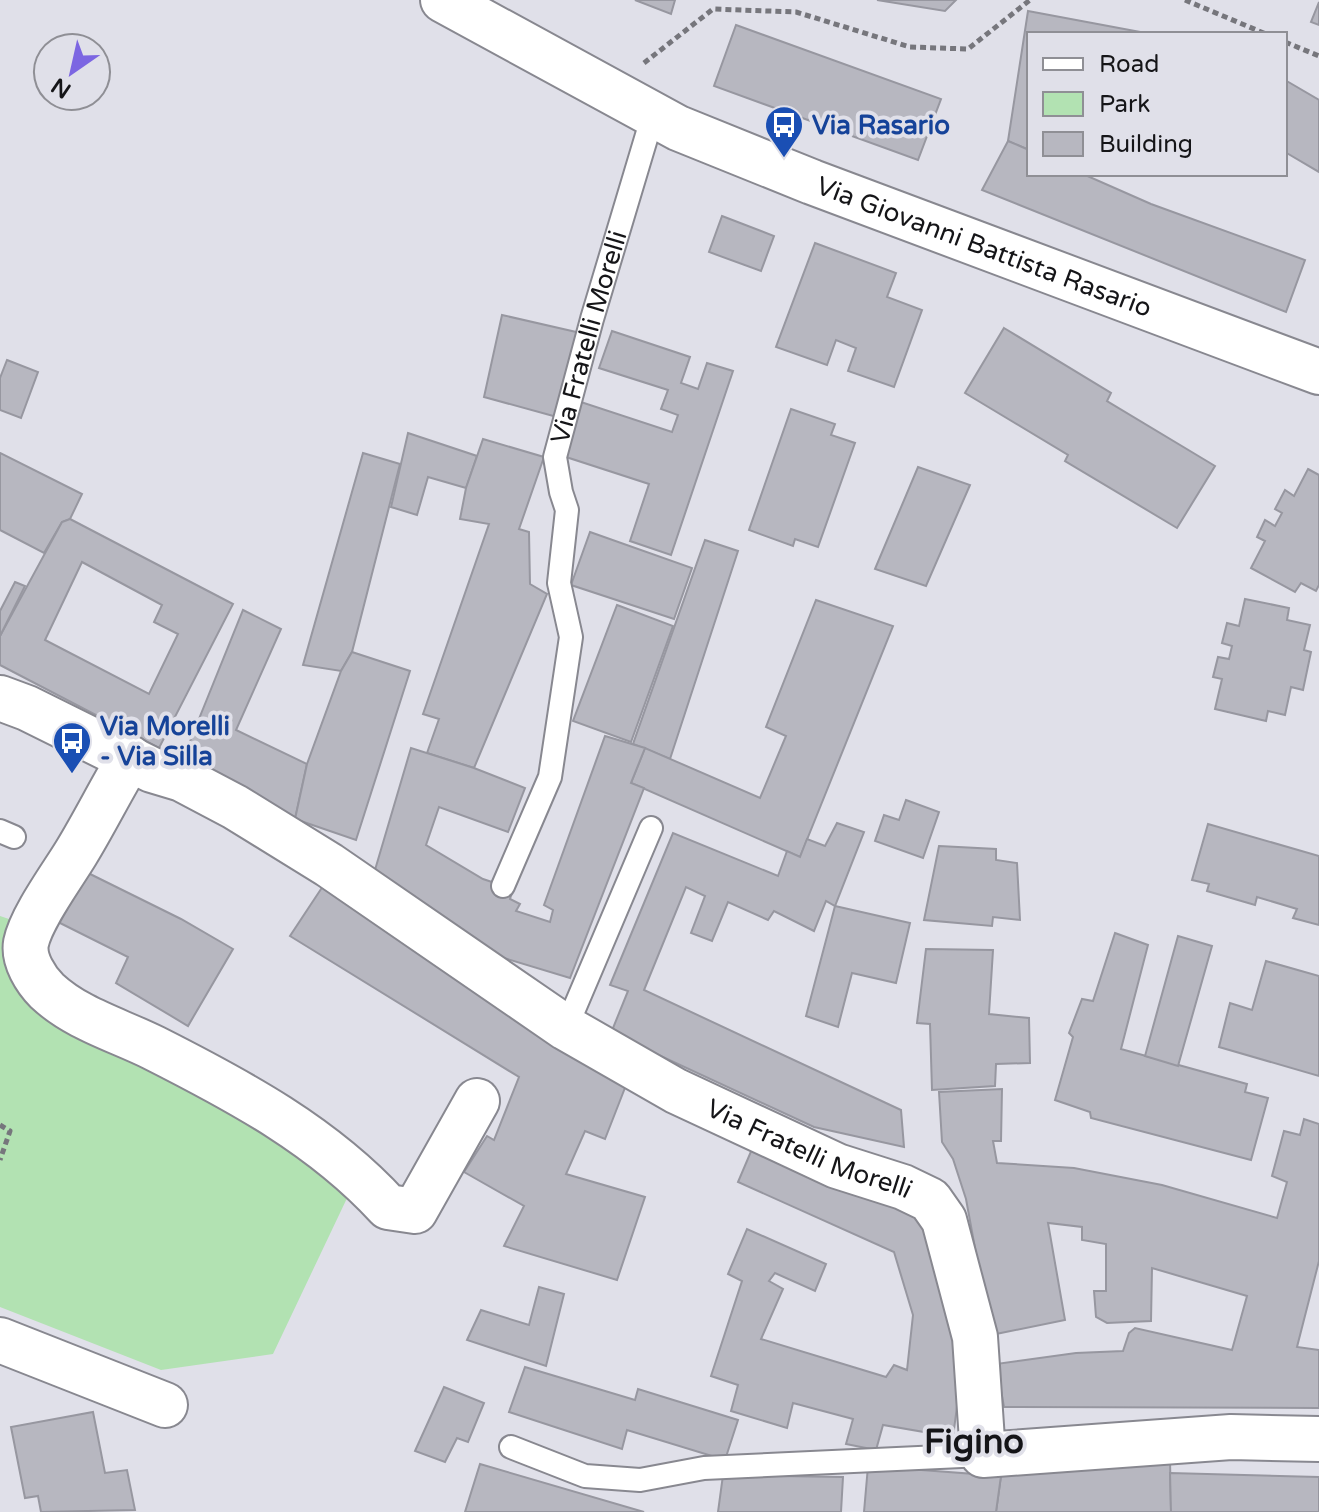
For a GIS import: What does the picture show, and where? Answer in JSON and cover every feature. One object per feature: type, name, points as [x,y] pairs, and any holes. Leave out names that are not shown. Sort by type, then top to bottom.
[{"type":"street","name":"Via Giovanni Battista Rasario","points":[[443,0],[678,128],[812,182],[1319,372]]},
{"type":"street","name":"Via Fratelli Morelli","points":[[0,698],[27,708],[152,770],[182,779],[235,807],[470,954],[566,1028],[676,1091],[837,1166],[903,1187],[930,1200],[944,1220],[975,1337],[983,1455]]},
{"type":"street","points":[[130,758],[42,908],[26,943],[26,961],[46,990],[83,1016],[217,1081],[299,1129],[358,1175],[388,1207],[415,1211],[477,1101]]},
{"type":"street","points":[[0,1340],[165,1405]]},
{"type":"street","points":[[983,1455],[1231,1437],[1319,1439]]},
{"type":"lane","name":"Via Fratelli Morelli","points":[[503,886],[550,777],[571,637],[559,583],[567,510],[555,457],[592,319],[653,115]]},
{"type":"lane","points":[[566,1028],[651,828]]},
{"type":"lane","points":[[511,1447],[585,1476],[640,1480],[704,1468],[983,1455]]},
{"type":"path","points":[[642,65],[713,9],[796,12],[910,47],[968,49],[1030,0]]},
{"type":"path","points":[[1185,0],[1261,32]]},
{"type":"path","points":[[1287,43],[1319,56]]},
{"type":"path","points":[[0,1125],[10,1131],[0,1160]]},
{"type":"green space","points":[[0,916],[18,922],[26,961],[358,1175],[273,1354],[161,1370],[0,1307]]},
{"type":"building","points":[[635,0],[675,0],[671,14]]},
{"type":"building","points":[[877,0],[956,0],[945,11]]},
{"type":"building","points":[[1319,2],[1319,25],[1311,22]]},
{"type":"building","points":[[1028,11],[1140,32],[1027,32],[1027,149],[1008,141]]},
{"type":"building","points":[[736,25],[941,99],[918,160],[714,86]]},
{"type":"building","points":[[1287,81],[1319,100],[1319,172],[1287,153]]},
{"type":"building","points":[[1008,141],[1027,149],[1027,176],[1088,176],[1151,204],[1305,260],[1286,312],[982,190]]},
{"type":"building","points":[[722,216],[774,236],[761,271],[709,252]]},
{"type":"building","points":[[815,243],[896,273],[887,297],[922,310],[894,387],[848,371],[856,348],[836,340],[827,365],[776,347]]},
{"type":"building","points":[[502,315],[585,334],[557,417],[484,397]]},
{"type":"building","points":[[1004,328],[1111,393],[1107,401],[1215,466],[1177,528],[1065,461],[1068,455],[965,393]]},
{"type":"building","points":[[612,331],[690,357],[681,383],[698,389],[707,363],[733,371],[671,555],[630,541],[649,484],[563,456],[581,402],[672,432],[678,415],[661,409],[668,390],[599,368]]},
{"type":"building","points":[[7,360],[38,372],[21,418],[0,410],[0,378]]},
{"type":"building","points":[[791,409],[835,424],[831,435],[855,443],[818,547],[795,539],[793,546],[749,530]]},
{"type":"building","points":[[408,433],[477,456],[466,488],[428,477],[417,515],[391,507]]},
{"type":"building","points":[[483,439],[544,457],[519,529],[529,532],[530,584],[547,594],[474,768],[427,753],[439,719],[423,714],[489,524],[460,519],[466,488]]},
{"type":"building","points":[[0,453],[82,494],[70,519],[62,522],[44,553],[0,530]]},
{"type":"building","points":[[363,453],[400,464],[352,652],[341,671],[303,665]]},
{"type":"building","points":[[918,467],[970,485],[926,586],[875,569]]},
{"type":"building","points":[[1308,469],[1319,475],[1319,585],[1316,591],[1301,583],[1295,592],[1251,568],[1265,541],[1257,537],[1265,520],[1275,526],[1282,513],[1275,509],[1285,490],[1294,496]]},
{"type":"building","points":[[70,519],[233,604],[159,748],[0,665],[0,636],[62,522]],"holes":[[[82,562],[162,605],[154,622],[178,634],[149,694],[45,640]]]},
{"type":"building","points":[[590,532],[692,568],[674,619],[571,585]]},
{"type":"building","points":[[705,540],[738,551],[670,759],[633,744]]},
{"type":"building","points":[[15,582],[25,586],[0,636],[0,611]]},
{"type":"building","points":[[1245,599],[1289,608],[1287,620],[1310,625],[1304,650],[1311,652],[1303,690],[1291,687],[1285,715],[1268,711],[1266,721],[1215,709],[1222,679],[1213,677],[1218,657],[1229,659],[1232,646],[1222,643],[1227,623],[1239,626]]},
{"type":"building","points":[[816,600],[893,626],[800,857],[631,783],[645,748],[760,798],[786,736],[766,727]]},
{"type":"building","points":[[617,605],[673,626],[631,742],[573,721]]},
{"type":"building","points":[[243,610],[281,629],[236,730],[307,764],[295,819],[184,756]]},
{"type":"building","points":[[352,652],[410,671],[356,840],[295,819],[307,764],[341,671]]},
{"type":"building","points":[[605,736],[645,748],[631,783],[644,788],[570,978],[474,949],[372,880],[411,748],[525,788],[508,832],[439,807],[426,845],[483,879],[513,889],[510,899],[520,904],[516,911],[550,922],[553,910],[544,905]]},
{"type":"building","points":[[906,800],[939,812],[923,858],[875,841],[884,815],[899,820]]},
{"type":"building","points":[[837,823],[864,832],[835,906],[826,901],[814,931],[774,911],[768,920],[728,902],[712,941],[691,933],[705,896],[686,887],[644,990],[901,1110],[904,1147],[814,1127],[611,1033],[628,991],[610,985],[673,833],[778,876],[787,851],[800,857],[807,839],[825,846]]},
{"type":"building","points":[[1208,824],[1319,856],[1319,925],[1293,918],[1297,909],[1257,897],[1255,905],[1207,891],[1209,884],[1192,880]]},
{"type":"building","points":[[939,846],[996,849],[996,860],[1017,863],[1020,920],[993,917],[992,926],[924,920]]},
{"type":"building","points":[[82,870],[181,919],[233,949],[188,1026],[116,983],[128,957],[54,920]]},
{"type":"building","points":[[323,886],[630,1075],[605,1139],[585,1131],[566,1174],[645,1197],[617,1280],[504,1246],[524,1206],[464,1172],[487,1136],[494,1140],[519,1077],[290,936]]},
{"type":"building","points":[[835,906],[910,923],[896,983],[852,973],[838,1027],[806,1016]]},
{"type":"building","points":[[1115,933],[1148,945],[1121,1049],[1247,1084],[1245,1092],[1268,1098],[1251,1160],[1091,1118],[1090,1112],[1055,1100],[1073,1037],[1069,1033],[1082,999],[1093,1001]]},
{"type":"building","points":[[1178,936],[1212,946],[1178,1066],[1145,1056]]},
{"type":"building","points":[[926,949],[993,950],[989,1014],[1029,1018],[1030,1063],[996,1064],[995,1086],[932,1090],[930,1024],[917,1023]]},
{"type":"building","points":[[1266,961],[1319,976],[1319,1076],[1219,1047],[1230,1003],[1252,1010]]},
{"type":"building","points":[[1002,1089],[1001,1141],[993,1141],[997,1163],[1074,1168],[1162,1185],[1277,1218],[1287,1182],[1272,1176],[1284,1131],[1300,1135],[1304,1119],[1319,1124],[1319,1261],[1297,1347],[1319,1350],[1319,1408],[1004,1407],[996,1364],[1076,1353],[1123,1351],[1129,1333],[1135,1328],[1232,1350],[1247,1296],[1152,1268],[1151,1321],[1107,1323],[1096,1317],[1094,1291],[1106,1291],[1106,1244],[1082,1240],[1082,1227],[1048,1223],[1065,1320],[991,1335],[966,1199],[953,1159],[942,1142],[939,1092]]},
{"type":"building","points":[[755,1142],[936,1216],[968,1323],[953,1437],[883,1425],[876,1450],[846,1444],[853,1419],[793,1403],[787,1428],[731,1411],[738,1385],[711,1376],[742,1281],[728,1274],[747,1229],[826,1264],[815,1291],[775,1273],[769,1281],[783,1289],[761,1339],[886,1377],[894,1365],[907,1370],[913,1315],[894,1252],[738,1182]]},
{"type":"building","points":[[539,1287],[564,1294],[546,1366],[467,1340],[481,1310],[529,1325]]},
{"type":"building","points":[[525,1367],[635,1400],[638,1389],[738,1420],[725,1460],[627,1430],[622,1449],[509,1412]]},
{"type":"building","points":[[444,1387],[484,1403],[468,1442],[457,1438],[445,1462],[415,1451]]},
{"type":"building","points":[[93,1412],[105,1473],[127,1470],[135,1510],[41,1512],[38,1496],[25,1498],[11,1427]]},
{"type":"building","points":[[1170,1459],[1171,1512],[996,1512],[1000,1461]]},
{"type":"building","points":[[480,1464],[644,1512],[465,1512]]},
{"type":"building","points":[[868,1466],[1001,1476],[996,1512],[864,1512]]},
{"type":"building","points":[[1170,1473],[1319,1477],[1319,1512],[1171,1512]]},
{"type":"building","points":[[723,1475],[843,1477],[841,1512],[718,1512]]},
{"type":"place","name":"Via Rasario","points":[[784,159]]},
{"type":"place","name":"Via Morelli - Via Silla","points":[[72,775]]},
{"type":"district","name":"Figino","points":[[974,1442]]}]
